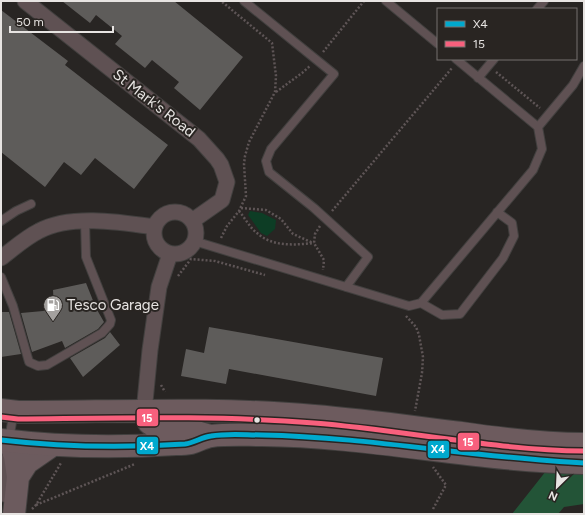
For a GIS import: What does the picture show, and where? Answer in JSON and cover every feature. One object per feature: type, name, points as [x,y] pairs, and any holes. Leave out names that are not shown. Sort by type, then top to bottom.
[{"type":"highway","points":[[9,411],[246,412],[378,422],[499,438],[564,444],[584,444]]},
{"type":"highway","points":[[144,412],[149,423],[156,428],[190,430],[210,436],[262,435],[301,437],[378,444],[495,458],[584,463]]},
{"type":"highway","points":[[122,447],[131,440],[139,430],[144,412]]},
{"type":"highway","points":[[4,437],[57,455],[122,447],[190,443],[210,436]]},
{"type":"main road","points":[[4,437],[15,456],[18,477]]},
{"type":"main road","points":[[7,504],[18,477],[27,463],[57,455]]},
{"type":"street","name":"St Mark's Road","points":[[31,3],[199,139],[217,158],[221,164],[227,182],[222,200],[192,221]]},
{"type":"street","points":[[175,212],[182,213],[192,221],[196,232],[194,241],[188,250],[182,253],[170,254],[158,246],[155,240],[155,227],[162,216],[175,212]]},
{"type":"street","points":[[1,258],[20,242],[40,230],[65,222],[91,220],[155,227]]},
{"type":"street","points":[[144,412],[149,357],[159,288],[170,254]]},
{"type":"lane","points":[[244,1],[315,61],[334,74],[271,149],[266,161],[269,172],[326,218],[368,256],[346,287]]},
{"type":"lane","points":[[386,1],[437,43]]},
{"type":"lane","points":[[194,241],[409,306],[421,303],[533,170],[542,149],[538,127],[457,60]]},
{"type":"lane","points":[[478,78],[493,60]]},
{"type":"lane","points":[[538,127],[574,85],[584,66]]},
{"type":"lane","points":[[1,221],[16,211],[31,204]]},
{"type":"lane","points":[[421,303],[442,315],[460,314],[503,258],[514,236],[512,224],[497,212]]},
{"type":"lane","points":[[1,278],[13,306],[29,362],[38,366],[47,365],[102,333],[110,324],[111,320],[86,257],[84,221]]},
{"type":"lane","points":[[7,504],[4,437],[12,422],[9,411]]},
{"type":"path","points":[[220,241],[227,226],[241,208],[246,196],[244,164],[249,142],[275,92],[276,76],[272,43],[221,1]]},
{"type":"path","points":[[275,92],[302,73],[315,61],[364,1]]},
{"type":"path","points":[[320,278],[324,266],[324,260],[314,243],[315,234],[326,218],[457,60]]},
{"type":"path","points":[[488,66],[549,115]]},
{"type":"path","points":[[241,208],[266,210],[280,219],[292,234],[314,243]]},
{"type":"path","points":[[239,211],[257,234],[268,240],[289,245],[314,243]]},
{"type":"path","points":[[176,281],[191,259],[215,262]]},
{"type":"path","points":[[405,315],[416,327],[420,335],[423,357],[422,373],[414,417]]},
{"type":"path","points":[[160,382],[165,392]]},
{"type":"path","points":[[57,455],[36,505],[135,464]]},
{"type":"path","points":[[432,466],[446,485],[433,509]]},
{"type":"green space","points":[[250,211],[262,213],[276,220],[275,229],[267,236],[261,233],[248,215]]},
{"type":"green space","points":[[546,471],[584,471],[584,504],[564,507],[558,514],[512,514]]},
{"type":"building","points":[[62,1],[174,1],[243,57],[200,110],[174,88],[179,82],[152,60],[145,68],[115,44],[122,36],[96,15],[90,23]]},
{"type":"building","points":[[1,10],[68,61],[65,65],[168,145],[134,189],[95,158],[81,175],[64,162],[45,187],[1,152]]},
{"type":"building","points":[[86,283],[96,308],[104,322],[98,329],[65,348],[62,341],[32,352],[21,313],[43,311],[54,308],[53,290]]},
{"type":"building","points":[[1,312],[9,312],[21,354],[1,357]]},
{"type":"building","points":[[209,327],[383,358],[376,396],[229,369],[226,384],[181,376],[186,349],[204,353]]},
{"type":"building","points":[[110,332],[120,345],[83,377],[70,358],[105,338]]},
{"type":"transit line","name":"15","points":[[1,417],[18,419],[166,418],[277,420],[348,426],[482,444],[550,450],[584,451]]},
{"type":"transit line","name":"X4","points":[[1,440],[47,444],[139,446],[185,444],[208,437],[224,435],[262,435],[383,443],[503,457],[584,463]]},
{"type":"place","name":"Tesco Garage","points":[[53,322]]}]
